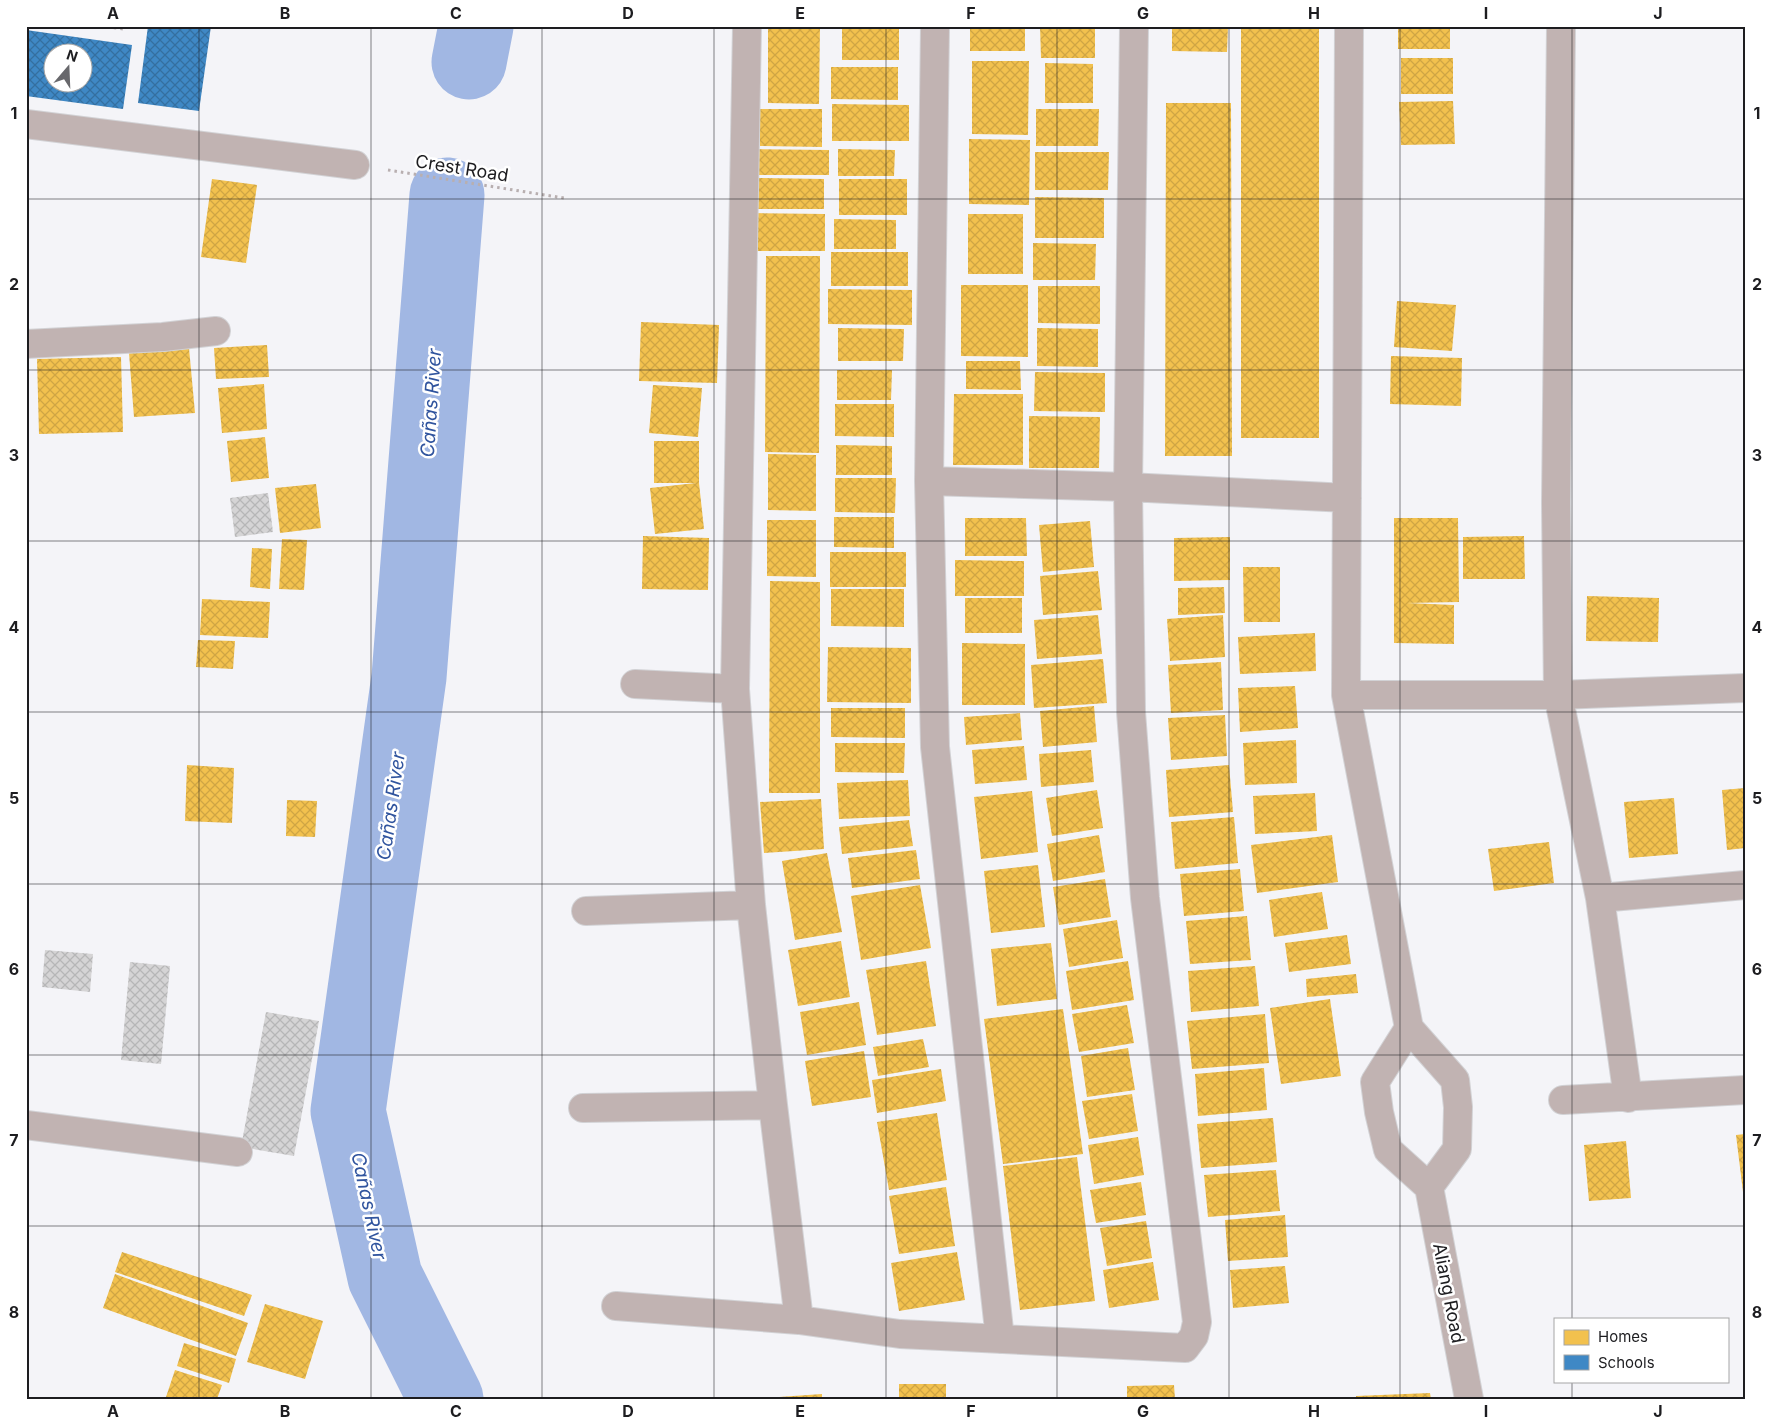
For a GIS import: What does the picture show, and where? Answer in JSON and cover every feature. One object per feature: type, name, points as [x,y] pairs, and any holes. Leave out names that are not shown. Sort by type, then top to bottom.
[{"type":"street","points":[[747,26],[736,690],[750,905],[799,1320]]},
{"type":"street","points":[[935,26],[928,481],[935,747],[1000,1339]]},
{"type":"street","points":[[616,1306],[799,1320],[900,1334],[1185,1348],[1194,1336],[1197,1322],[1145,898],[1131,712],[1128,487],[1134,26]]},
{"type":"street","points":[[1349,26],[1346,695],[1409,1028],[1455,1080],[1458,1107],[1457,1149],[1429,1187],[1388,1150],[1379,1112],[1375,1082],[1409,1028]]},
{"type":"street","points":[[1561,26],[1556,503],[1558,695],[1600,898],[1628,1098]]},
{"type":"street","points":[[26,124],[355,165]]},
{"type":"street","points":[[26,344],[163,337],[216,331]]},
{"type":"street","points":[[928,481],[1128,487],[1347,498]]},
{"type":"street","points":[[635,684],[736,690]]},
{"type":"street","points":[[1346,695],[1558,695],[1745,688]]},
{"type":"street","points":[[1600,898],[1745,885]]},
{"type":"street","points":[[586,911],[750,905]]},
{"type":"street","points":[[1563,1100],[1628,1098],[1745,1090]]},
{"type":"street","points":[[584,1108],[773,1105]]},
{"type":"street","points":[[26,1125],[238,1152]]},
{"type":"street","name":"Aliang Road","points":[[1429,1187],[1469,1399]]},
{"type":"path","points":[[101,26],[123,29]]},
{"type":"path","name":"Crest Road","points":[[355,165],[564,198]]},
{"type":"building: Homes","points":[[768,26],[820,26],[819,104],[768,103]]},
{"type":"building: Homes","points":[[970,26],[1025,26],[1025,51],[970,51]]},
{"type":"building: Homes","points":[[1040,26],[1095,26],[1095,58],[1041,58]]},
{"type":"building: Homes","points":[[1172,26],[1228,26],[1227,52],[1172,51]]},
{"type":"building: Homes","points":[[1241,26],[1319,26],[1319,438],[1241,438]]},
{"type":"building: Homes","points":[[1398,26],[1450,26],[1450,49],[1398,49]]},
{"type":"building: Homes","points":[[842,29],[899,29],[899,60],[842,60]]},
{"type":"building: Homes","points":[[1401,58],[1453,58],[1453,94],[1401,94]]},
{"type":"building: Homes","points":[[972,61],[1029,61],[1028,135],[972,134]]},
{"type":"building: Homes","points":[[1045,63],[1093,64],[1093,103],[1045,103]]},
{"type":"building: Homes","points":[[831,67],[898,67],[898,100],[831,99]]},
{"type":"building: Homes","points":[[1453,101],[1455,144],[1401,145],[1399,102]]},
{"type":"building: Homes","points":[[1166,103],[1231,103],[1232,456],[1165,456]]},
{"type":"building: Homes","points":[[832,104],[909,105],[909,141],[832,141]]},
{"type":"building: Homes","points":[[760,109],[822,109],[822,147],[760,146]]},
{"type":"building: Homes","points":[[1036,109],[1099,109],[1098,146],[1036,146]]},
{"type":"building: Homes","points":[[969,139],[1030,140],[1029,205],[969,204]]},
{"type":"building: Homes","points":[[751,149],[829,150],[829,175],[751,175]]},
{"type":"building: Homes","points":[[838,149],[895,150],[894,176],[838,176]]},
{"type":"building: Homes","points":[[1035,152],[1109,152],[1108,190],[1035,190]]},
{"type":"building: Homes","points":[[757,178],[824,179],[824,209],[757,209]]},
{"type":"building: Homes","points":[[212,179],[257,185],[246,263],[201,257]]},
{"type":"building: Homes","points":[[839,179],[907,179],[907,215],[839,215]]},
{"type":"building: Homes","points":[[1035,197],[1104,198],[1104,238],[1035,238]]},
{"type":"building: Homes","points":[[753,213],[825,214],[825,251],[752,251]]},
{"type":"building: Homes","points":[[968,214],[1023,214],[1023,274],[968,274]]},
{"type":"building: Homes","points":[[834,219],[896,220],[896,249],[834,249]]},
{"type":"building: Homes","points":[[1033,243],[1096,244],[1095,280],[1033,280]]},
{"type":"building: Homes","points":[[831,252],[908,252],[908,286],[831,286]]},
{"type":"building: Homes","points":[[766,256],[820,256],[819,453],[765,452]]},
{"type":"building: Homes","points":[[961,285],[1028,285],[1028,357],[961,356]]},
{"type":"building: Homes","points":[[1038,286],[1100,286],[1100,324],[1038,323]]},
{"type":"building: Homes","points":[[828,289],[912,290],[912,325],[828,324]]},
{"type":"building: Homes","points":[[1397,301],[1456,305],[1452,351],[1394,347]]},
{"type":"building: Homes","points":[[641,322],[719,325],[717,383],[639,381]]},
{"type":"building: Homes","points":[[838,328],[904,329],[903,361],[838,361]]},
{"type":"building: Homes","points":[[1037,328],[1098,329],[1098,367],[1037,366]]},
{"type":"building: Homes","points":[[267,345],[269,377],[216,379],[214,348]]},
{"type":"building: Homes","points":[[189,348],[195,413],[134,417],[129,353]]},
{"type":"building: Homes","points":[[1391,356],[1462,358],[1461,406],[1390,404]]},
{"type":"building: Homes","points":[[121,357],[123,432],[39,434],[37,359]]},
{"type":"building: Homes","points":[[966,361],[1020,361],[1021,390],[966,389]]},
{"type":"building: Homes","points":[[837,370],[892,370],[891,400],[837,400]]},
{"type":"building: Homes","points":[[1035,372],[1105,373],[1105,412],[1034,411]]},
{"type":"building: Homes","points":[[264,384],[267,429],[222,433],[218,388]]},
{"type":"building: Homes","points":[[653,385],[702,388],[698,437],[649,433]]},
{"type":"building: Homes","points":[[954,394],[1023,394],[1023,465],[953,465]]},
{"type":"building: Homes","points":[[835,404],[894,404],[894,437],[835,436]]},
{"type":"building: Homes","points":[[1029,416],[1100,417],[1099,468],[1029,468]]},
{"type":"building: Homes","points":[[265,437],[269,478],[231,482],[227,441]]},
{"type":"building: Homes","points":[[654,441],[699,441],[699,483],[704,529],[655,534],[650,488],[696,483],[654,483]]},
{"type":"building: Homes","points":[[836,445],[892,446],[892,475],[836,475]]},
{"type":"building: Homes","points":[[768,454],[816,455],[816,511],[768,510]]},
{"type":"building: Homes","points":[[835,478],[896,478],[895,513],[835,512]]},
{"type":"building: Homes","points":[[316,484],[321,528],[280,533],[275,488]]},
{"type":"building: Homes","points":[[834,517],[894,517],[894,548],[834,547]]},
{"type":"building: Homes","points":[[965,518],[1026,518],[1027,556],[965,556]]},
{"type":"building: Homes","points":[[1394,518],[1458,518],[1459,602],[1407,603],[1454,605],[1454,644],[1394,643]]},
{"type":"building: Homes","points":[[767,520],[816,520],[816,577],[767,576]]},
{"type":"building: Homes","points":[[1090,521],[1094,567],[1043,572],[1039,525]]},
{"type":"building: Homes","points":[[643,536],[709,538],[708,590],[642,589]]},
{"type":"building: Homes","points":[[1524,536],[1525,579],[1463,579],[1463,537]]},
{"type":"building: Homes","points":[[1230,537],[1230,580],[1174,581],[1174,538]]},
{"type":"building: Homes","points":[[282,539],[307,540],[304,590],[279,589]]},
{"type":"building: Homes","points":[[252,548],[272,549],[270,589],[250,587]]},
{"type":"building: Homes","points":[[830,552],[906,552],[906,587],[830,587]]},
{"type":"building: Homes","points":[[955,560],[1024,561],[1024,596],[955,596]]},
{"type":"building: Homes","points":[[1243,567],[1280,567],[1280,622],[1244,622]]},
{"type":"building: Homes","points":[[1098,571],[1102,610],[1043,615],[1040,576]]},
{"type":"building: Homes","points":[[770,581],[820,582],[820,793],[769,793]]},
{"type":"building: Homes","points":[[1224,587],[1225,613],[1178,615],[1178,588]]},
{"type":"building: Homes","points":[[831,589],[904,589],[904,627],[831,626]]},
{"type":"building: Homes","points":[[1587,596],[1659,598],[1658,642],[1586,641]]},
{"type":"building: Homes","points":[[965,598],[1022,598],[1022,633],[965,633]]},
{"type":"building: Homes","points":[[202,599],[270,602],[268,638],[200,635]]},
{"type":"building: Homes","points":[[1098,615],[1102,654],[1037,659],[1034,620]]},
{"type":"building: Homes","points":[[1223,615],[1225,657],[1170,661],[1167,619]]},
{"type":"building: Homes","points":[[1315,633],[1316,671],[1240,674],[1238,637]]},
{"type":"building: Homes","points":[[198,640],[235,641],[233,669],[196,667]]},
{"type":"building: Homes","points":[[962,643],[1025,644],[1025,705],[962,705]]},
{"type":"building: Homes","points":[[828,647],[911,648],[911,703],[827,702]]},
{"type":"building: Homes","points":[[1103,659],[1107,703],[1034,708],[1031,665]]},
{"type":"building: Homes","points":[[1221,662],[1223,710],[1171,713],[1168,665]]},
{"type":"building: Homes","points":[[1295,686],[1298,728],[1240,732],[1238,688]]},
{"type":"building: Homes","points":[[1094,706],[1097,742],[1043,747],[1040,711]]},
{"type":"building: Homes","points":[[831,708],[905,708],[905,738],[831,737]]},
{"type":"building: Homes","points":[[1020,713],[1022,740],[966,745],[964,717]]},
{"type":"building: Homes","points":[[1225,715],[1227,756],[1171,760],[1168,718]]},
{"type":"building: Homes","points":[[1296,740],[1297,783],[1245,785],[1243,743]]},
{"type":"building: Homes","points":[[835,743],[905,743],[904,773],[835,772]]},
{"type":"building: Homes","points":[[1024,746],[1027,780],[975,784],[972,750]]},
{"type":"building: Homes","points":[[1091,750],[1094,782],[1041,787],[1039,754]]},
{"type":"building: Homes","points":[[187,765],[234,768],[232,823],[185,821]]},
{"type":"building: Homes","points":[[1229,765],[1233,812],[1169,817],[1166,770]]},
{"type":"building: Homes","points":[[908,780],[910,816],[839,819],[837,783]]},
{"type":"building: Homes","points":[[1745,788],[1745,848],[1727,850],[1722,790]]},
{"type":"building: Homes","points":[[1097,790],[1103,828],[1052,836],[1046,798]]},
{"type":"building: Homes","points":[[1032,791],[1038,852],[981,859],[974,797]]},
{"type":"building: Homes","points":[[1315,793],[1317,831],[1255,834],[1253,796]]},
{"type":"building: Homes","points":[[1674,798],[1678,854],[1629,858],[1624,802]]},
{"type":"building: Homes","points":[[821,799],[824,849],[764,853],[760,802]]},
{"type":"building: Homes","points":[[287,800],[317,801],[315,837],[286,836]]},
{"type":"building: Homes","points":[[1234,817],[1238,863],[1175,869],[1171,822]]},
{"type":"building: Homes","points":[[909,820],[913,846],[842,854],[839,827]]},
{"type":"building: Homes","points":[[1099,835],[1105,872],[1053,881],[1047,844]]},
{"type":"building: Homes","points":[[1332,835],[1338,882],[1257,893],[1251,845]]},
{"type":"building: Homes","points":[[1549,842],[1554,883],[1494,891],[1488,849]]},
{"type":"building: Homes","points":[[916,850],[920,879],[852,888],[848,858]]},
{"type":"building: Homes","points":[[827,853],[842,932],[795,940],[782,861]]},
{"type":"building: Homes","points":[[1038,865],[1045,927],[991,933],[984,871]]},
{"type":"building: Homes","points":[[1240,869],[1244,911],[1184,916],[1180,874]]},
{"type":"building: Homes","points":[[1105,879],[1111,917],[1059,925],[1053,887]]},
{"type":"building: Homes","points":[[920,885],[931,948],[861,960],[851,896]]},
{"type":"building: Homes","points":[[1322,892],[1328,929],[1274,937],[1269,900]]},
{"type":"building: Homes","points":[[1247,916],[1251,960],[1190,964],[1186,921]]},
{"type":"building: Homes","points":[[1117,920],[1123,958],[1069,967],[1063,929]]},
{"type":"building: Homes","points":[[1347,935],[1351,964],[1289,972],[1285,943]]},
{"type":"building: Homes","points":[[841,941],[850,997],[798,1006],[788,950]]},
{"type":"building: Homes","points":[[1051,943],[1057,999],[997,1006],[991,949]]},
{"type":"building: Homes","points":[[926,961],[936,1026],[877,1035],[866,970]]},
{"type":"building: Homes","points":[[1128,961],[1134,1000],[1072,1010],[1066,971]]},
{"type":"building: Homes","points":[[1255,966],[1259,1006],[1191,1012],[1188,971]]},
{"type":"building: Homes","points":[[1356,974],[1358,993],[1307,997],[1306,979]]},
{"type":"building: Homes","points":[[1330,999],[1341,1076],[1281,1084],[1270,1008]]},
{"type":"building: Homes","points":[[859,1002],[866,1045],[807,1055],[800,1012]]},
{"type":"building: Homes","points":[[1127,1005],[1134,1043],[1079,1052],[1072,1014]]},
{"type":"building: Homes","points":[[1063,1009],[1083,1154],[1003,1164],[984,1019]]},
{"type":"building: Homes","points":[[1265,1014],[1269,1063],[1192,1069],[1187,1021]]},
{"type":"building: Homes","points":[[923,1039],[929,1067],[878,1076],[873,1047]]},
{"type":"building: Homes","points":[[1128,1048],[1135,1090],[1087,1097],[1081,1056]]},
{"type":"building: Homes","points":[[864,1051],[871,1097],[812,1106],[805,1061]]},
{"type":"building: Homes","points":[[1264,1068],[1267,1110],[1198,1116],[1195,1074]]},
{"type":"building: Homes","points":[[941,1069],[946,1101],[877,1113],[872,1080]]},
{"type":"building: Homes","points":[[1132,1094],[1138,1131],[1089,1139],[1082,1101]]},
{"type":"building: Homes","points":[[937,1113],[947,1180],[889,1190],[877,1122]]},
{"type":"building: Homes","points":[[1273,1118],[1277,1162],[1201,1168],[1197,1124]]},
{"type":"building: Homes","points":[[1745,1134],[1745,1192],[1743,1192],[1736,1135]]},
{"type":"building: Homes","points":[[1138,1137],[1144,1175],[1094,1184],[1088,1145]]},
{"type":"building: Homes","points":[[1626,1141],[1631,1198],[1589,1201],[1584,1145]]},
{"type":"building: Homes","points":[[1077,1157],[1095,1301],[1020,1310],[1003,1166]]},
{"type":"building: Homes","points":[[1276,1170],[1280,1211],[1208,1217],[1204,1175]]},
{"type":"building: Homes","points":[[1141,1182],[1146,1215],[1096,1223],[1090,1190]]},
{"type":"building: Homes","points":[[946,1187],[955,1246],[899,1254],[889,1196]]},
{"type":"building: Homes","points":[[1285,1215],[1288,1257],[1228,1261],[1225,1220]]},
{"type":"building: Homes","points":[[1146,1221],[1152,1258],[1107,1266],[1100,1228]]},
{"type":"building: Homes","points":[[122,1252],[252,1295],[244,1316],[115,1272]]},
{"type":"building: Homes","points":[[957,1252],[965,1300],[899,1311],[891,1263]]},
{"type":"building: Homes","points":[[1153,1262],[1159,1300],[1109,1308],[1103,1270]]},
{"type":"building: Homes","points":[[1285,1266],[1289,1303],[1233,1308],[1230,1270]]},
{"type":"building: Homes","points":[[115,1274],[248,1323],[236,1356],[103,1308]]},
{"type":"building: Homes","points":[[265,1304],[323,1321],[305,1379],[247,1362]]},
{"type":"building: Homes","points":[[184,1343],[236,1359],[229,1383],[177,1366]]},
{"type":"building: Homes","points":[[175,1370],[222,1385],[217,1399],[170,1399],[166,1397]]},
{"type":"building: Homes","points":[[899,1384],[946,1384],[946,1399],[899,1399]]},
{"type":"building: Homes","points":[[1174,1385],[1175,1399],[1127,1399],[1127,1386]]},
{"type":"building: Homes","points":[[1430,1393],[1431,1399],[1356,1399],[1356,1396]]},
{"type":"building: Homes","points":[[822,1394],[822,1399],[779,1399],[779,1397]]},
{"type":"building: Schools","points":[[148,26],[211,26],[199,111],[138,103]]},
{"type":"building: Schools","points":[[26,30],[132,45],[123,109],[26,96]]},
{"type":"building: Other","points":[[268,493],[273,532],[235,537],[230,498]]},
{"type":"building: Other","points":[[45,950],[93,954],[90,992],[42,987]]},
{"type":"building: Other","points":[[130,962],[170,966],[161,1064],[121,1060]]},
{"type":"building: Other","points":[[266,1012],[319,1021],[294,1156],[241,1147]]},
{"type":"waterway","name":"Cañas River","points":[[469,62],[476,26]]},
{"type":"waterway","name":"Cañas River","points":[[446,1399],[385,1277],[348,1111],[409,677],[447,195]]}]
